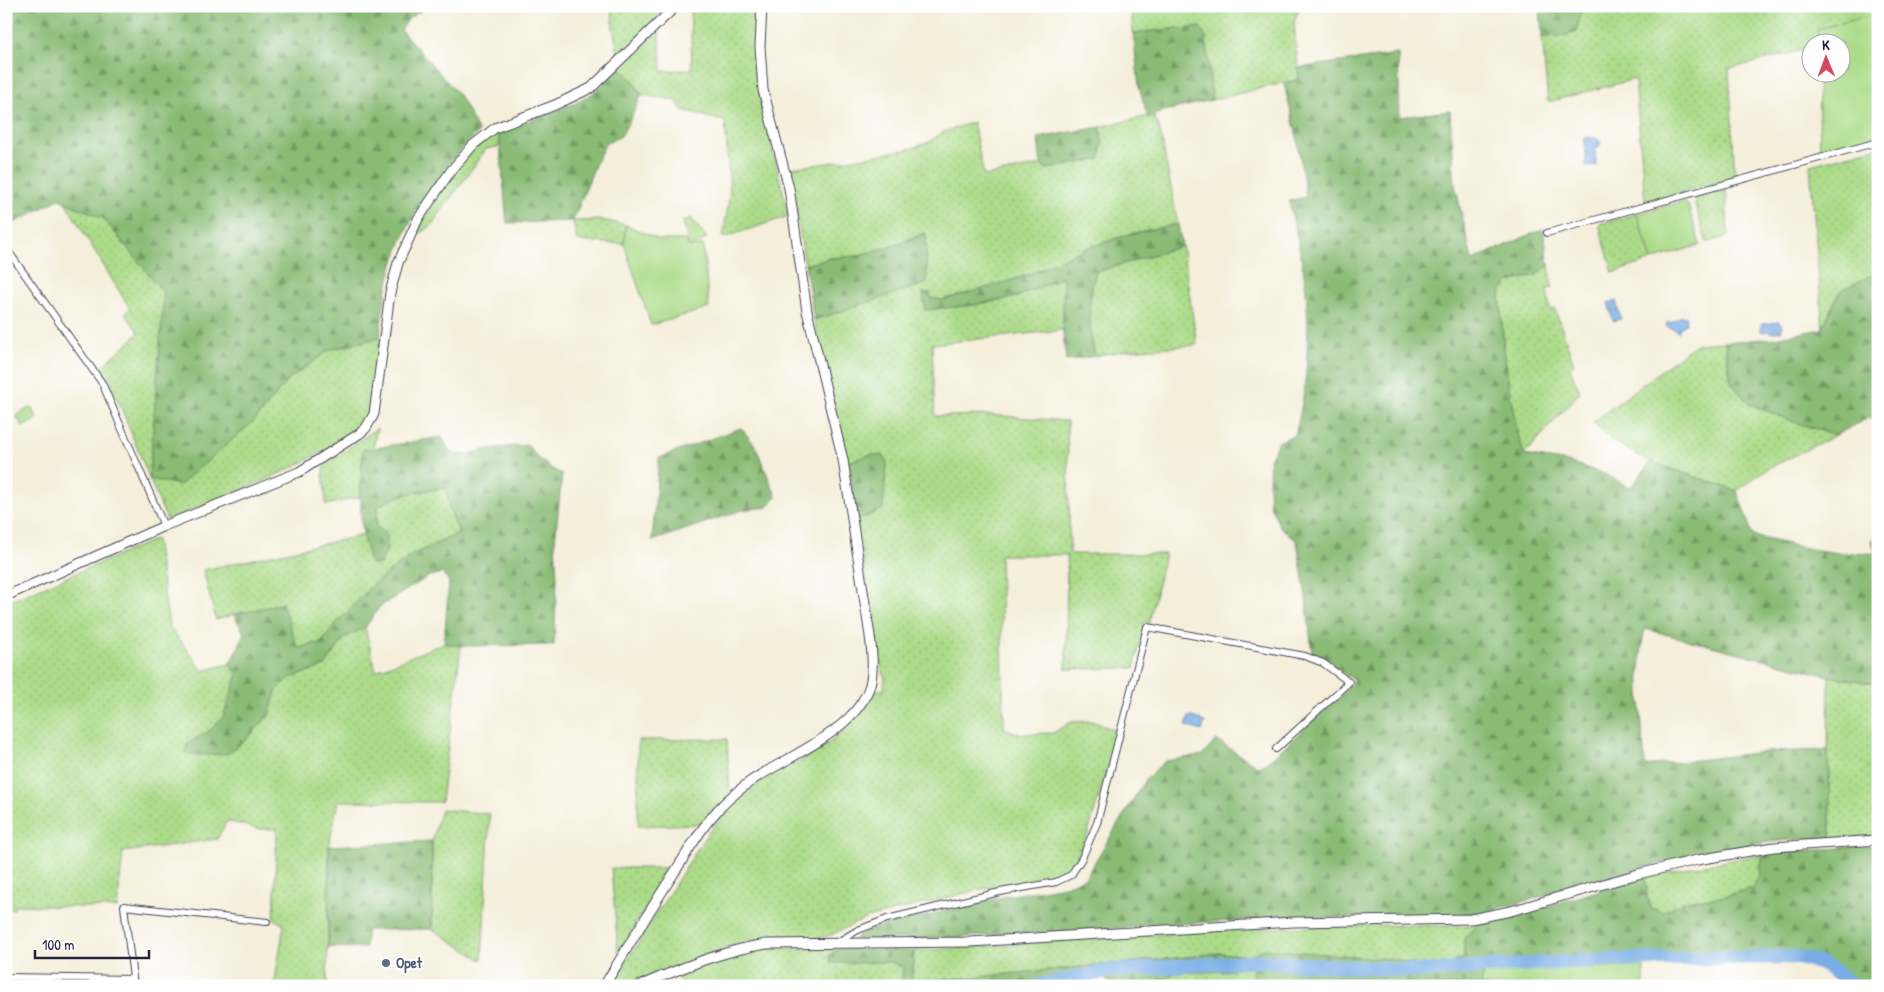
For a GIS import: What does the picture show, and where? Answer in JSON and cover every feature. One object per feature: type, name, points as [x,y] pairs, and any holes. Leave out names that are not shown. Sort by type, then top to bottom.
[{"type":"street","points":[[6,596],[164,526],[299,472],[350,441],[366,428],[374,414],[384,351],[390,293],[398,262],[418,219],[445,178],[473,144],[495,128],[555,105],[591,88],[676,6]]},
{"type":"street","points":[[604,986],[668,882],[710,819],[736,793],[752,781],[813,745],[844,722],[864,697],[872,677],[870,636],[843,460],[807,311],[789,188],[763,90],[760,46],[762,6]]},
{"type":"street","points":[[1547,233],[1878,142]]},
{"type":"street","points":[[6,248],[102,383],[164,526]]},
{"type":"street","points":[[836,944],[858,930],[882,920],[1000,892],[1056,882],[1071,875],[1082,858],[1097,823],[1146,627],[1313,658],[1349,682],[1276,749]]},
{"type":"street","points":[[639,986],[678,970],[753,946],[786,943],[970,942],[1293,922],[1471,919],[1511,911],[1638,874],[1697,860],[1774,847],[1878,840]]},
{"type":"street","points":[[6,977],[134,982],[124,906],[267,922]]},
{"type":"green space","points":[[6,6],[402,6],[406,12],[403,6],[428,6],[409,18],[401,30],[459,95],[479,132],[464,146],[428,192],[406,231],[391,269],[386,290],[380,337],[329,350],[288,380],[255,420],[180,485],[149,479],[164,293],[103,218],[59,199],[6,227]]},
{"type":"green space","points":[[612,6],[669,6],[618,55],[613,28]]},
{"type":"green space","points":[[690,6],[757,6],[755,53],[760,98],[789,216],[723,238],[730,193],[725,121],[682,110],[676,100],[641,95],[633,80],[620,68],[659,29],[662,71],[692,69]]},
{"type":"green space","points":[[1131,6],[1300,6],[1294,22],[1299,79],[1212,100],[1206,38],[1182,28],[1133,33]]},
{"type":"green space","points":[[1540,6],[1581,6],[1577,32],[1564,36],[1542,37]]},
{"type":"green space","points":[[1581,6],[1878,6],[1878,14],[1817,29],[1817,32],[1802,32],[1802,50],[1729,69],[1735,178],[1645,202],[1635,79],[1548,102],[1542,37],[1564,36],[1577,32]]},
{"type":"green space","points":[[1878,14],[1878,136],[1820,152],[1818,82],[1852,82],[1852,32],[1817,32],[1817,29]]},
{"type":"green space","points":[[1200,27],[1206,38],[1212,100],[1164,111],[1148,118],[1139,86],[1133,33]]},
{"type":"green space","points":[[1398,54],[1400,117],[1450,111],[1455,185],[1472,260],[1543,229],[1549,265],[1536,275],[1509,282],[1500,292],[1507,374],[1518,435],[1524,455],[1568,462],[1605,474],[1630,488],[1651,462],[1737,491],[1753,536],[1828,552],[1859,554],[1875,553],[1872,540],[1878,539],[1878,684],[1829,676],[1645,629],[1642,645],[1640,697],[1645,766],[1765,752],[1828,750],[1831,839],[1789,840],[1713,851],[1638,869],[1489,911],[1467,914],[1252,920],[1004,935],[855,939],[857,936],[880,927],[1007,896],[1065,886],[1085,878],[1145,780],[1165,761],[1203,755],[1216,740],[1257,766],[1264,765],[1344,693],[1354,680],[1312,653],[1297,541],[1280,527],[1270,505],[1270,460],[1278,442],[1295,435],[1305,386],[1307,352],[1308,319],[1306,289],[1289,201],[1306,197],[1297,137],[1284,84],[1299,79],[1297,68]]},
{"type":"green space","points":[[620,68],[633,80],[641,95],[621,136],[605,144],[573,221],[507,223],[499,133],[576,103],[592,94]]},
{"type":"green space","points":[[1153,115],[1159,126],[1178,224],[1130,234],[1084,249],[1028,275],[976,291],[942,300],[930,298],[930,293],[924,294],[925,310],[973,305],[1016,297],[1064,277],[1063,330],[932,344],[935,416],[990,415],[1067,421],[1070,554],[1165,554],[1149,623],[1145,622],[1134,668],[1066,669],[1067,555],[1000,555],[1004,728],[1020,734],[1053,733],[1071,722],[1091,721],[1118,731],[1088,833],[1076,859],[1065,871],[1050,879],[981,889],[867,918],[831,935],[815,939],[784,938],[750,941],[721,949],[625,986],[611,986],[707,834],[736,800],[761,782],[820,750],[839,735],[878,690],[884,690],[885,678],[879,660],[857,520],[874,514],[869,455],[848,462],[814,320],[927,283],[925,233],[889,247],[856,256],[830,258],[805,265],[790,168],[909,149],[927,143],[944,132],[973,122],[984,176],[1041,165],[1047,169],[1100,159],[1102,143],[1100,127]]},
{"type":"green space","points":[[1100,127],[1102,143],[1100,159],[1047,169],[1041,165],[1038,138]]},
{"type":"green space","points":[[499,133],[499,147],[486,149],[430,227],[413,237],[449,179],[460,165],[484,142]]},
{"type":"green space","points":[[1878,147],[1878,272],[1840,291],[1823,329],[1810,165]]},
{"type":"green space","points":[[1726,190],[1728,236],[1707,243],[1695,205],[1696,198]]},
{"type":"green space","points":[[1684,201],[1688,205],[1700,245],[1652,260],[1637,214]]},
{"type":"green space","points":[[65,202],[103,218],[165,293],[149,478],[120,406],[111,387],[99,369],[139,333],[125,313],[130,309]]},
{"type":"green space","points":[[1637,214],[1652,260],[1613,273],[1599,224]]},
{"type":"green space","points":[[691,218],[707,238],[689,248],[683,221]]},
{"type":"green space","points":[[602,220],[626,225],[624,244],[577,241],[573,221]]},
{"type":"green space","points":[[1178,224],[1182,246],[1096,272],[1090,304],[1091,334],[1095,356],[1066,361],[1063,334],[1063,277],[1016,297],[973,305],[925,310],[923,293],[930,293],[931,298],[942,300],[976,291],[1028,275],[1084,249],[1130,234]]},
{"type":"green space","points":[[626,225],[660,240],[685,240],[689,247],[703,245],[709,308],[651,325],[624,244]]},
{"type":"green space","points":[[926,233],[927,283],[814,320],[805,265],[830,258],[856,256],[889,247]]},
{"type":"green space","points":[[1182,246],[1197,345],[1128,350],[1095,356],[1089,304],[1096,272]]},
{"type":"green space","points":[[1549,265],[1552,288],[1547,289],[1550,310],[1555,309],[1574,364],[1570,368],[1580,392],[1524,455],[1518,435],[1507,374],[1500,292],[1509,282],[1536,275]]},
{"type":"green space","points":[[1878,272],[1878,416],[1866,419],[1836,435],[1797,423],[1749,404],[1731,382],[1725,342],[1775,338],[1822,329],[1840,291]]},
{"type":"green space","points":[[380,337],[374,389],[366,416],[354,430],[333,445],[275,476],[167,520],[150,479],[255,420],[288,380],[329,350]]},
{"type":"green space","points":[[1725,342],[1731,382],[1749,404],[1797,423],[1836,435],[1763,471],[1737,491],[1651,462],[1611,440],[1593,422],[1696,344]]},
{"type":"green space","points":[[31,407],[38,418],[23,427],[16,416]]},
{"type":"green space","points":[[377,428],[373,449],[363,450],[360,497],[326,505],[324,466]]},
{"type":"green space","points":[[741,428],[755,445],[776,496],[768,507],[742,510],[652,541],[659,458]]},
{"type":"green space","points":[[442,437],[450,452],[463,455],[489,449],[527,445],[547,465],[562,474],[555,541],[557,579],[554,645],[461,646],[444,643],[449,581],[442,573],[429,576],[379,607],[365,628],[345,637],[325,666],[290,678],[276,692],[269,715],[247,739],[227,754],[196,755],[185,753],[187,744],[209,731],[223,717],[238,674],[229,664],[244,633],[234,615],[282,603],[298,648],[322,642],[335,625],[375,583],[412,555],[459,533],[450,510],[446,488],[400,496],[383,503],[377,508],[377,527],[387,535],[387,550],[380,564],[371,564],[363,536],[361,493],[363,450]]},
{"type":"green space","points":[[869,455],[883,455],[887,463],[883,509],[857,520],[848,462]]},
{"type":"green space","points":[[446,488],[450,510],[459,533],[412,555],[375,583],[335,625],[322,642],[298,648],[244,611],[216,620],[203,570],[364,535],[367,552],[376,527],[377,508],[401,496]]},
{"type":"green space","points":[[156,539],[169,626],[203,671],[229,664],[238,674],[224,717],[209,731],[187,744],[269,715],[276,692],[290,678],[325,666],[345,637],[365,628],[376,671],[444,643],[461,646],[441,802],[338,801],[329,846],[327,986],[274,986],[284,925],[274,919],[277,829],[259,829],[227,821],[217,839],[123,852],[117,908],[14,905],[14,909],[6,909],[6,603]]},
{"type":"green space","points":[[1829,676],[1878,684],[1878,836],[1831,839],[1828,750]]},
{"type":"green space","points":[[727,739],[730,794],[703,824],[638,826],[638,740]]},
{"type":"green space","points":[[441,809],[490,814],[482,960],[432,929],[432,841]]},
{"type":"green space","points":[[432,841],[432,929],[367,930],[365,948],[328,947],[329,846]]},
{"type":"green space","points":[[1878,845],[1878,986],[1853,986],[1825,964],[1805,958],[1788,957],[1674,960],[1656,965],[1510,970],[1485,973],[1481,986],[1256,986],[1252,967],[1224,971],[1175,973],[1161,982],[1149,986],[1115,986],[1106,980],[1106,971],[1027,986],[901,986],[903,967],[890,962],[831,963],[829,956],[839,949],[914,951],[912,981],[977,977],[1219,953],[1251,956],[1263,949],[1393,959],[1426,967],[1450,964],[1464,958],[1464,938],[1480,923],[1533,911],[1646,876],[1647,898],[1651,908],[1663,912],[1685,901],[1721,897],[1753,888],[1759,876],[1763,854]]},
{"type":"green space","points":[[1763,854],[1759,876],[1753,888],[1721,897],[1685,901],[1663,913],[1651,909],[1647,898],[1646,876]]},
{"type":"green space","points":[[611,868],[672,868],[618,952]]},
{"type":"green space","points":[[1480,923],[1464,938],[1464,958],[1450,964],[1426,967],[1393,959],[1251,956],[1219,953],[977,977],[912,981],[914,951],[1238,929],[1379,925],[1462,926]]},
{"type":"green space","points":[[752,949],[839,949],[829,956],[854,963],[890,962],[903,967],[901,986],[684,986],[677,977]]},
{"type":"green space","points":[[1644,966],[1644,986],[1481,986],[1484,973],[1510,970]]},
{"type":"green space","points":[[1252,967],[1256,986],[1149,986],[1161,982],[1175,973],[1224,971]]},
{"type":"water","points":[[1585,138],[1596,138],[1601,142],[1599,147],[1595,148],[1596,166],[1586,166]]},
{"type":"water","points":[[1616,301],[1621,319],[1613,321],[1608,303]]},
{"type":"water","points":[[1681,316],[1687,317],[1686,323],[1679,329],[1679,332],[1666,326],[1668,322],[1671,323]]},
{"type":"water","points":[[1779,322],[1782,326],[1781,331],[1770,333],[1770,331],[1761,331],[1762,324]]},
{"type":"water","points":[[1189,716],[1205,722],[1202,731],[1186,726]]},
{"type":"waterway","points":[[1036,986],[1107,971],[1259,961],[1420,971],[1602,960],[1788,957],[1824,965],[1853,986]]},
{"type":"place","name":"Opet","points":[[386,963]]}]
